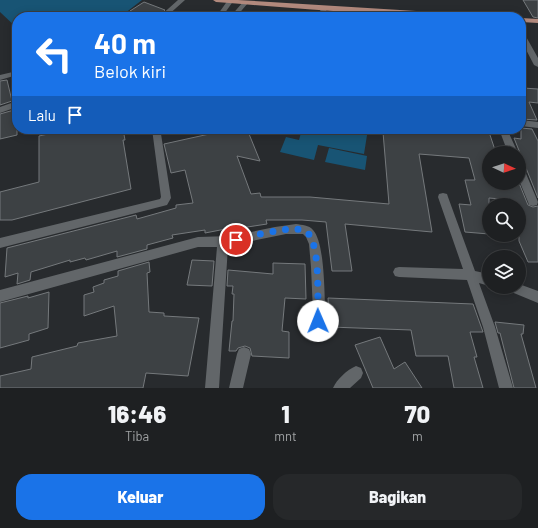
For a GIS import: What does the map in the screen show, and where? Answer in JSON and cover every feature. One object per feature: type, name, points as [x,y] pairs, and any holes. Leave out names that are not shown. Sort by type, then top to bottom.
[{"type":"main road","points":[[216,0],[245,3],[326,6],[382,12]]},
{"type":"main road","points":[[526,20],[538,20]]},
{"type":"street","points":[[168,12],[182,0]]},
{"type":"street","points":[[222,12],[230,1]]},
{"type":"street","points":[[237,12],[245,3]]},
{"type":"street","points":[[325,12],[326,6]]},
{"type":"street","points":[[526,42],[538,65]]},
{"type":"street","points":[[0,78],[12,74]]},
{"type":"street","points":[[0,110],[12,106]]},
{"type":"street","points":[[526,123],[538,124]]},
{"type":"street","points":[[0,243],[163,202],[166,198],[157,134]]},
{"type":"street","points":[[505,134],[510,146]]},
{"type":"street","points":[[526,185],[533,202]]},
{"type":"street","points":[[444,197],[489,327],[506,388]]},
{"type":"street","points":[[0,296],[198,242],[223,242],[289,229],[304,230],[309,233],[314,242],[318,276],[318,321],[320,335]]},
{"type":"street","points":[[212,388],[223,242]]},
{"type":"street","points":[[399,272],[471,275],[482,278]]},
{"type":"street","points":[[526,292],[538,297]]},
{"type":"street","points":[[236,388],[244,354]]},
{"type":"street","points":[[340,388],[356,373]]},
{"type":"shaded area","points":[[0,0],[142,0],[126,12],[12,12],[12,23],[0,12]]},
{"type":"shaded area","points":[[301,134],[367,134],[364,154],[318,145],[314,160],[280,152],[286,137],[299,140]]},
{"type":"shaded area","points":[[329,148],[367,156],[365,170],[325,162]]},
{"type":"building","points":[[523,0],[538,0],[538,18],[533,17]]},
{"type":"building","points":[[144,2],[165,10],[163,12],[130,11]]},
{"type":"building","points":[[7,80],[12,101],[0,105],[0,81]]},
{"type":"building","points":[[526,88],[538,89],[538,103],[529,102],[537,120],[526,119]]},
{"type":"building","points":[[12,111],[12,134],[17,135],[0,139],[0,114]]},
{"type":"building","points":[[526,128],[532,129],[538,141],[538,198],[526,168],[526,146],[517,146],[514,138],[521,139],[521,134],[526,134]]},
{"type":"building","points":[[48,134],[124,134],[125,140],[123,140],[131,189],[12,220],[0,220],[0,192],[39,182],[39,136]]},
{"type":"building","points":[[209,134],[249,134],[260,161],[237,156],[251,194],[260,193],[261,197],[310,197],[389,204],[383,134],[490,134],[494,146],[482,146],[482,190],[522,190],[525,198],[482,198],[482,233],[465,232],[459,204],[471,205],[465,180],[475,180],[469,158],[419,154],[432,232],[345,224],[352,271],[332,271],[326,222],[266,220],[267,224],[241,228],[241,226],[205,233],[205,230],[172,235],[173,238],[147,245],[147,249],[117,257],[117,251],[86,260],[85,258],[70,262],[70,260],[31,272],[30,280],[17,284],[18,273],[5,277],[7,248],[136,215],[137,219],[176,208],[176,205],[193,203],[185,170],[171,173],[164,144]]},
{"type":"building","points":[[526,200],[528,205],[533,207],[538,206],[538,262],[528,262],[526,257],[526,250],[523,250],[519,242],[526,242]]},
{"type":"building","points":[[192,260],[214,261],[212,286],[187,285]]},
{"type":"building","points":[[149,262],[150,272],[147,273],[149,312],[164,313],[164,316],[199,318],[188,376],[146,373],[143,388],[0,388],[0,376],[31,369],[32,357],[77,346],[78,343],[117,336],[114,306],[84,316],[84,295],[94,292],[93,287],[104,283],[104,280],[118,276],[118,271]]},
{"type":"building","points":[[273,263],[305,264],[306,299],[285,298],[282,331],[289,332],[289,358],[252,356],[250,348],[245,346],[238,348],[236,351],[229,351],[233,321],[234,294],[232,294],[233,286],[227,286],[228,270],[273,274]]},
{"type":"building","points":[[49,292],[48,328],[29,334],[29,340],[0,348],[0,303],[28,296],[28,298]]},
{"type":"building","points":[[328,298],[473,304],[483,332],[470,332],[477,357],[474,357],[483,388],[454,388],[448,356],[416,356],[411,330],[330,327]]},
{"type":"building","points":[[495,322],[524,325],[523,334],[521,334],[536,388],[514,388],[500,333],[498,333]]},
{"type":"building","points":[[380,337],[394,369],[405,362],[422,388],[373,388],[355,345]]},
{"type":"route","points":[[236,240],[289,229],[304,230],[309,233],[314,242],[318,276],[318,321]]}]
